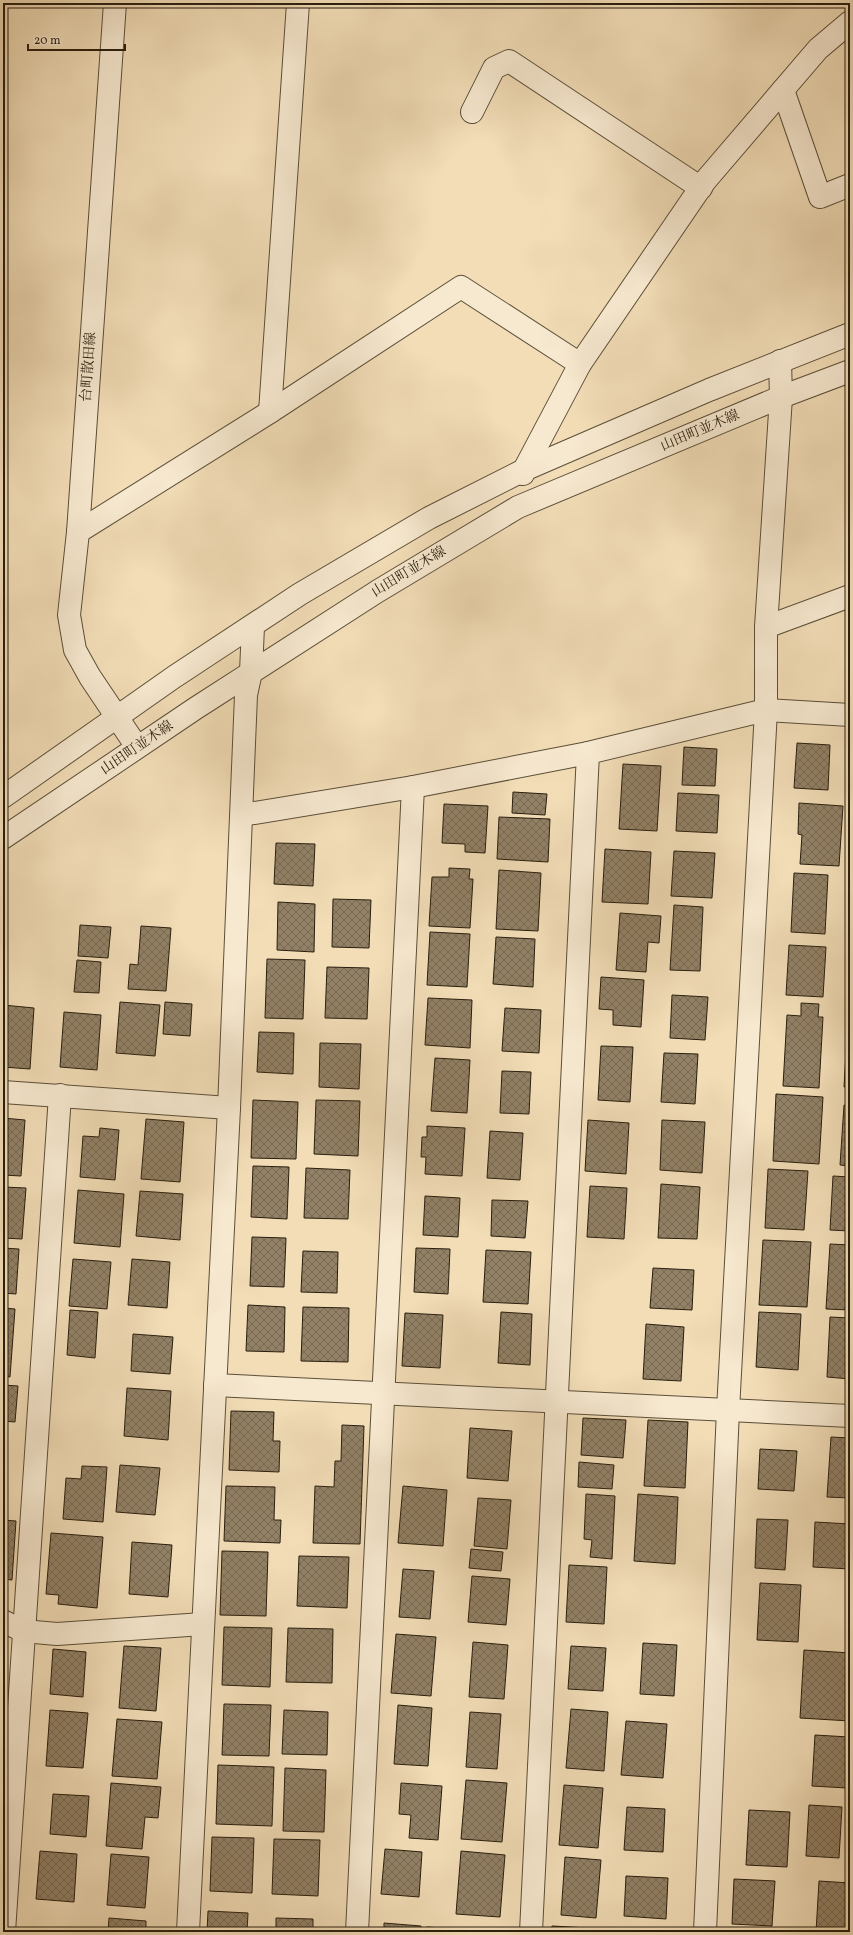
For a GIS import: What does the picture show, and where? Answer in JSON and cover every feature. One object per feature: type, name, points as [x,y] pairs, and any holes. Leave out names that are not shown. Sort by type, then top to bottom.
[{"type":"street","name":"台町散田線","points":[[115,3],[78,532],[69,615],[75,650],[90,678],[137,748]]},
{"type":"street","points":[[270,412],[298,3]]},
{"type":"street","points":[[518,507],[524,470],[580,364],[700,188],[818,49],[850,22]]},
{"type":"street","points":[[472,112],[494,68],[509,61],[700,188]]},
{"type":"street","points":[[784,90],[820,197],[850,185]]},
{"type":"street","points":[[78,532],[270,412],[461,287],[580,364]]},
{"type":"street","points":[[3,797],[117,719],[174,677],[300,594],[429,518],[524,470],[709,390],[850,334]]},
{"type":"street","points":[[705,1932],[728,1410],[766,710],[766,627],[781,398],[780,362]]},
{"type":"street","name":"山田町並木線","points":[[3,838],[251,672],[378,591],[518,507],[850,371]]},
{"type":"street","points":[[766,627],[850,596]]},
{"type":"street","points":[[188,1932],[229,1108],[246,695],[251,672],[253,626]]},
{"type":"street","points":[[242,816],[413,787],[588,753],[766,710],[850,715]]},
{"type":"street","points":[[531,1932],[588,753]]},
{"type":"street","points":[[357,1932],[413,787]]},
{"type":"street","points":[[3,1092],[229,1108]]},
{"type":"street","points":[[4,1932],[60,1095]]},
{"type":"street","points":[[215,1385],[850,1416]]},
{"type":"street","points":[[3,1621],[23,1631],[57,1634],[203,1624]]},
{"type":"building","points":[[797,743],[830,745],[828,790],[794,788]]},
{"type":"building","points":[[684,747],[717,749],[715,786],[682,785]]},
{"type":"building","points":[[623,764],[661,766],[657,831],[619,829]]},
{"type":"building","points":[[513,792],[547,794],[545,815],[512,813]]},
{"type":"building","points":[[678,793],[719,795],[717,833],[676,831]]},
{"type":"building","points":[[799,803],[843,806],[839,866],[800,864],[802,835],[798,834]]},
{"type":"building","points":[[444,804],[488,806],[485,853],[465,852],[465,844],[442,843]]},
{"type":"building","points":[[499,817],[550,819],[548,862],[497,859]]},
{"type":"building","points":[[276,843],[315,844],[313,886],[274,884]]},
{"type":"building","points":[[605,849],[651,852],[648,904],[602,902]]},
{"type":"building","points":[[674,851],[715,853],[712,898],[671,896]]},
{"type":"building","points":[[449,868],[470,869],[469,879],[473,879],[470,928],[429,926],[432,877],[449,877]]},
{"type":"building","points":[[499,870],[541,873],[538,931],[496,929]]},
{"type":"building","points":[[794,873],[828,875],[825,934],[791,932]]},
{"type":"building","points":[[333,899],[371,900],[369,948],[332,947]]},
{"type":"building","points":[[278,902],[315,904],[314,952],[277,950]]},
{"type":"building","points":[[674,905],[703,907],[700,971],[670,970]]},
{"type":"building","points":[[850,909],[850,936],[848,936]]},
{"type":"building","points":[[620,913],[661,916],[659,943],[648,942],[646,972],[616,970]]},
{"type":"building","points":[[80,925],[111,927],[108,958],[78,956]]},
{"type":"building","points":[[141,926],[171,928],[166,991],[128,989],[130,964],[138,965]]},
{"type":"building","points":[[430,932],[470,934],[467,987],[427,985]]},
{"type":"building","points":[[496,937],[535,939],[533,987],[493,984]]},
{"type":"building","points":[[789,945],[826,947],[823,997],[786,995]]},
{"type":"building","points":[[267,959],[305,960],[303,1019],[265,1018]]},
{"type":"building","points":[[77,960],[101,962],[99,993],[74,992]]},
{"type":"building","points":[[327,967],[369,968],[367,1019],[325,1018]]},
{"type":"building","points":[[601,977],[644,980],[641,1027],[613,1025],[613,1010],[599,1009]]},
{"type":"building","points":[[672,995],[708,997],[705,1040],[670,1038]]},
{"type":"building","points":[[428,998],[472,1000],[470,1048],[425,1045]]},
{"type":"building","points":[[120,1002],[160,1005],[155,1056],[116,1053]]},
{"type":"building","points":[[165,1002],[192,1004],[190,1036],[163,1034]]},
{"type":"building","points":[[801,1003],[819,1004],[818,1017],[823,1017],[819,1088],[783,1086],[787,1015],[801,1016]]},
{"type":"building","points":[[3,1005],[34,1008],[30,1069],[3,1067]]},
{"type":"building","points":[[505,1008],[541,1010],[539,1053],[502,1051]]},
{"type":"building","points":[[64,1012],[101,1015],[97,1070],[60,1067]]},
{"type":"building","points":[[259,1032],[294,1033],[293,1074],[257,1072]]},
{"type":"building","points":[[847,1034],[850,1034],[850,1087],[844,1087]]},
{"type":"building","points":[[320,1043],[361,1044],[359,1089],[319,1087]]},
{"type":"building","points":[[601,1046],[633,1047],[630,1102],[598,1100]]},
{"type":"building","points":[[664,1053],[698,1054],[695,1104],[661,1102]]},
{"type":"building","points":[[435,1058],[470,1060],[467,1113],[431,1111]]},
{"type":"building","points":[[502,1071],[531,1072],[529,1114],[500,1113]]},
{"type":"building","points":[[776,1094],[823,1097],[819,1164],[773,1161]]},
{"type":"building","points":[[253,1100],[298,1102],[296,1159],[251,1158]]},
{"type":"building","points":[[316,1100],[360,1101],[358,1156],[314,1154]]},
{"type":"building","points":[[844,1105],[850,1106],[850,1166],[840,1165]]},
{"type":"building","points":[[3,1118],[25,1120],[21,1176],[3,1175]]},
{"type":"building","points":[[146,1119],[184,1122],[180,1182],[141,1179]]},
{"type":"building","points":[[588,1120],[629,1123],[626,1174],[585,1171]]},
{"type":"building","points":[[662,1120],[705,1122],[702,1173],[660,1170]]},
{"type":"building","points":[[427,1126],[465,1128],[462,1176],[425,1174],[426,1157],[421,1157],[422,1137],[427,1137]]},
{"type":"building","points":[[100,1128],[119,1130],[115,1180],[80,1177],[83,1136],[99,1137]]},
{"type":"building","points":[[490,1131],[523,1133],[520,1180],[487,1178]]},
{"type":"building","points":[[253,1166],[289,1167],[287,1219],[251,1217]]},
{"type":"building","points":[[306,1168],[350,1170],[348,1219],[304,1218]]},
{"type":"building","points":[[768,1169],[808,1171],[804,1230],[765,1228]]},
{"type":"building","points":[[833,1176],[850,1177],[850,1231],[830,1230]]},
{"type":"building","points":[[661,1184],[700,1187],[697,1239],[658,1238]]},
{"type":"building","points":[[590,1186],[627,1188],[624,1239],[587,1237]]},
{"type":"building","points":[[3,1187],[26,1188],[22,1239],[3,1238]]},
{"type":"building","points":[[78,1190],[124,1194],[120,1247],[74,1243]]},
{"type":"building","points":[[140,1191],[183,1194],[180,1240],[136,1236]]},
{"type":"building","points":[[425,1196],[460,1198],[458,1237],[423,1235]]},
{"type":"building","points":[[492,1200],[528,1201],[525,1238],[491,1236]]},
{"type":"building","points":[[252,1237],[286,1238],[284,1287],[250,1286]]},
{"type":"building","points":[[763,1240],[811,1242],[807,1307],[759,1305]]},
{"type":"building","points":[[830,1244],[850,1245],[850,1310],[826,1309]]},
{"type":"building","points":[[3,1248],[19,1249],[16,1294],[3,1293]]},
{"type":"building","points":[[416,1248],[450,1249],[448,1294],[414,1292]]},
{"type":"building","points":[[486,1250],[531,1252],[528,1304],[483,1302]]},
{"type":"building","points":[[303,1251],[338,1252],[337,1293],[301,1292]]},
{"type":"building","points":[[73,1259],[111,1262],[107,1309],[69,1306]]},
{"type":"building","points":[[132,1259],[170,1262],[167,1308],[128,1305]]},
{"type":"building","points":[[653,1268],[694,1270],[692,1310],[650,1308]]},
{"type":"building","points":[[248,1305],[285,1307],[284,1352],[246,1351]]},
{"type":"building","points":[[303,1307],[349,1308],[348,1362],[301,1361]]},
{"type":"building","points":[[3,1308],[15,1309],[10,1377],[3,1376]]},
{"type":"building","points":[[70,1310],[98,1312],[95,1358],[67,1355]]},
{"type":"building","points":[[501,1312],[532,1314],[530,1365],[498,1363]]},
{"type":"building","points":[[759,1312],[801,1314],[798,1370],[756,1367]]},
{"type":"building","points":[[405,1313],[443,1315],[440,1368],[402,1366]]},
{"type":"building","points":[[830,1317],[850,1318],[850,1379],[827,1377]]},
{"type":"building","points":[[646,1324],[684,1327],[681,1381],[643,1379]]},
{"type":"building","points":[[133,1334],[173,1337],[170,1374],[131,1371]]},
{"type":"building","points":[[3,1385],[18,1386],[15,1422],[3,1421]]},
{"type":"building","points":[[127,1388],[171,1391],[168,1440],[124,1436]]},
{"type":"building","points":[[231,1411],[274,1412],[273,1441],[280,1441],[279,1472],[229,1470]]},
{"type":"building","points":[[583,1418],[626,1420],[623,1458],[581,1455]]},
{"type":"building","points":[[648,1420],[688,1422],[685,1488],[644,1486]]},
{"type":"building","points":[[342,1425],[364,1426],[360,1544],[313,1543],[315,1486],[334,1487],[335,1461],[341,1461]]},
{"type":"building","points":[[470,1428],[512,1431],[508,1481],[467,1478]]},
{"type":"building","points":[[831,1437],[850,1438],[850,1498],[827,1497]]},
{"type":"building","points":[[760,1449],[797,1451],[794,1491],[758,1489]]},
{"type":"building","points":[[579,1462],[614,1465],[612,1489],[578,1487]]},
{"type":"building","points":[[120,1465],[160,1468],[155,1515],[116,1512]]},
{"type":"building","points":[[82,1466],[107,1467],[103,1522],[63,1519],[66,1478],[81,1479]]},
{"type":"building","points":[[226,1486],[275,1487],[274,1520],[281,1520],[280,1543],[224,1541]]},
{"type":"building","points":[[403,1486],[447,1490],[443,1546],[398,1543]]},
{"type":"building","points":[[586,1494],[615,1496],[612,1559],[590,1557],[592,1540],[584,1539]]},
{"type":"building","points":[[638,1494],[678,1497],[675,1564],[634,1561]]},
{"type":"building","points":[[478,1498],[511,1500],[507,1549],[474,1546]]},
{"type":"building","points":[[757,1519],[788,1520],[785,1570],[755,1568]]},
{"type":"building","points":[[3,1520],[16,1521],[12,1580],[3,1579]]},
{"type":"building","points":[[815,1522],[850,1524],[850,1569],[813,1567]]},
{"type":"building","points":[[51,1533],[103,1537],[97,1608],[58,1604],[59,1595],[46,1594]]},
{"type":"building","points":[[132,1542],[172,1545],[168,1597],[129,1594]]},
{"type":"building","points":[[471,1549],[503,1552],[501,1571],[469,1568]]},
{"type":"building","points":[[222,1551],[268,1552],[266,1616],[220,1615]]},
{"type":"building","points":[[299,1556],[349,1557],[347,1608],[297,1606]]},
{"type":"building","points":[[569,1565],[607,1567],[604,1624],[566,1622]]},
{"type":"building","points":[[403,1569],[434,1571],[430,1619],[399,1617]]},
{"type":"building","points":[[472,1576],[510,1579],[506,1625],[468,1622]]},
{"type":"building","points":[[760,1583],[801,1585],[798,1642],[757,1640]]},
{"type":"building","points":[[224,1627],[272,1628],[270,1687],[222,1685]]},
{"type":"building","points":[[288,1628],[333,1629],[332,1683],[286,1682]]},
{"type":"building","points":[[396,1634],[436,1637],[431,1696],[391,1693]]},
{"type":"building","points":[[473,1642],[508,1645],[504,1699],[469,1697]]},
{"type":"building","points":[[643,1643],[677,1645],[674,1696],[640,1694]]},
{"type":"building","points":[[124,1646],[161,1648],[156,1711],[119,1708]]},
{"type":"building","points":[[571,1646],[606,1648],[603,1691],[568,1689]]},
{"type":"building","points":[[53,1649],[86,1652],[83,1697],[50,1694]]},
{"type":"building","points":[[804,1650],[850,1653],[850,1721],[800,1718]]},
{"type":"building","points":[[224,1704],[271,1705],[269,1756],[222,1755]]},
{"type":"building","points":[[398,1705],[432,1708],[428,1766],[394,1764]]},
{"type":"building","points":[[571,1709],[608,1712],[604,1771],[566,1768]]},
{"type":"building","points":[[50,1710],[88,1713],[83,1768],[46,1766]]},
{"type":"building","points":[[284,1710],[328,1712],[327,1755],[282,1754]]},
{"type":"building","points":[[470,1712],[501,1714],[497,1769],[466,1767]]},
{"type":"building","points":[[117,1719],[162,1722],[157,1779],[112,1776]]},
{"type":"building","points":[[626,1721],[667,1724],[663,1778],[621,1775]]},
{"type":"building","points":[[815,1735],[849,1737],[847,1788],[812,1786]]},
{"type":"building","points":[[218,1765],[274,1767],[272,1826],[216,1824]]},
{"type":"building","points":[[285,1768],[326,1770],[324,1832],[283,1831]]},
{"type":"building","points":[[466,1780],[507,1783],[502,1842],[461,1839]]},
{"type":"building","points":[[111,1783],[161,1787],[158,1818],[145,1817],[142,1849],[106,1846]]},
{"type":"building","points":[[401,1783],[442,1786],[438,1840],[409,1838],[411,1815],[399,1814]]},
{"type":"building","points":[[564,1785],[603,1788],[598,1848],[559,1845]]},
{"type":"building","points":[[53,1794],[89,1796],[86,1837],[50,1834]]},
{"type":"building","points":[[809,1805],[842,1807],[839,1858],[806,1856]]},
{"type":"building","points":[[627,1807],[665,1809],[663,1852],[624,1850]]},
{"type":"building","points":[[749,1810],[790,1812],[787,1867],[746,1865]]},
{"type":"building","points":[[212,1837],[254,1838],[252,1893],[210,1891]]},
{"type":"building","points":[[274,1839],[320,1840],[318,1896],[272,1894]]},
{"type":"building","points":[[385,1849],[422,1852],[419,1897],[381,1894]]},
{"type":"building","points":[[40,1851],[77,1854],[74,1902],[36,1899]]},
{"type":"building","points":[[461,1851],[505,1855],[500,1917],[456,1914]]},
{"type":"building","points":[[111,1854],[149,1857],[145,1908],[107,1905]]},
{"type":"building","points":[[565,1857],[601,1860],[596,1918],[561,1915]]},
{"type":"building","points":[[626,1876],[668,1878],[666,1919],[624,1916]]},
{"type":"building","points":[[734,1879],[775,1881],[772,1926],[732,1924]]},
{"type":"building","points":[[819,1881],[850,1883],[848,1932],[816,1932]]},
{"type":"building","points":[[208,1911],[248,1913],[247,1932],[207,1932]]},
{"type":"building","points":[[109,1918],[146,1921],[146,1932],[108,1932]]},
{"type":"building","points":[[276,1918],[313,1919],[313,1932],[276,1932]]},
{"type":"building","points":[[384,1923],[421,1926],[420,1932],[384,1932]]},
{"type":"building","points":[[552,1926],[589,1928],[588,1932],[551,1932]]},
{"type":"building","points":[[427,1927],[443,1928],[443,1932],[427,1932]]},
{"type":"building","points":[[457,1929],[496,1932],[456,1932]]}]
